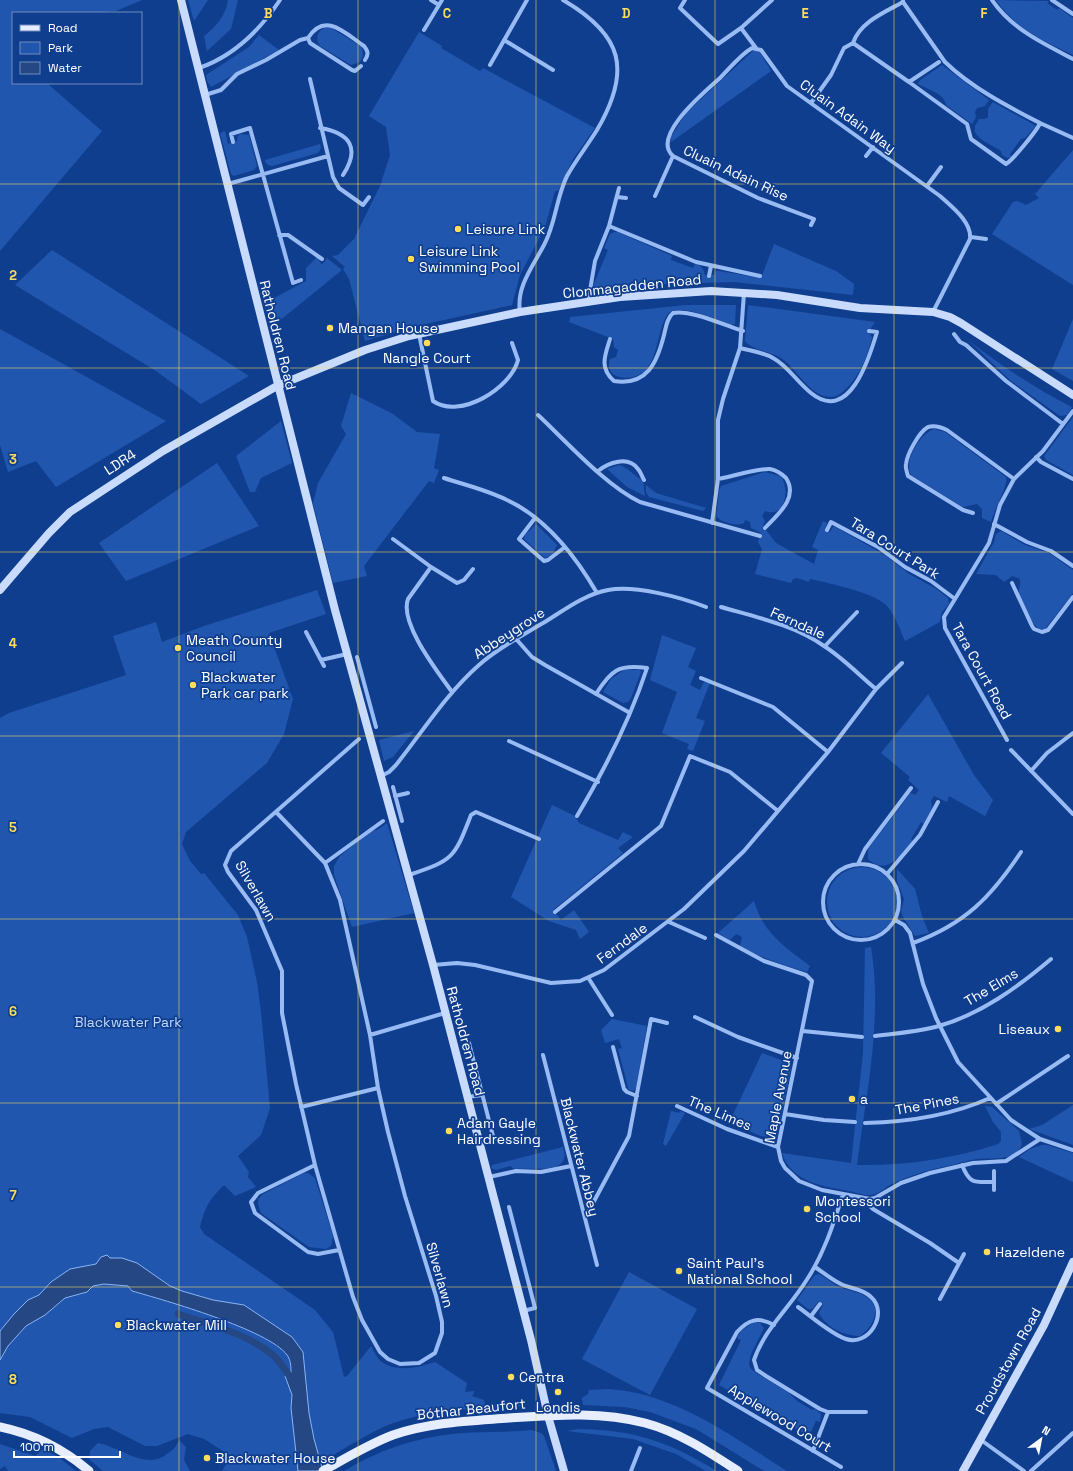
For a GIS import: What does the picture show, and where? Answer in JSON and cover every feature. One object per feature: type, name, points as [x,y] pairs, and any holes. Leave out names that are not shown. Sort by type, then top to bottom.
[{"type":"main road","name":"Bóthar Beaufort","points":[[323,1471],[375,1443],[424,1426],[548,1416],[594,1415],[644,1422],[683,1438],[738,1471]]},
{"type":"main road","points":[[0,1427],[22,1432],[49,1443],[73,1458],[88,1471]]},
{"type":"street","name":"Ratholdren Road","points":[[181,0],[206,95],[226,185],[348,654],[357,673],[376,727]]},
{"type":"street","points":[[198,68],[213,62],[239,47],[260,27],[280,0]]},
{"type":"street","points":[[431,0],[439,4]]},
{"type":"street","points":[[424,30],[442,0]]},
{"type":"street","points":[[490,65],[527,0]]},
{"type":"street","points":[[520,312],[519,300],[522,288],[552,229],[564,183],[604,116],[610,101],[617,74],[615,51],[603,30],[584,12],[563,0]]},
{"type":"street","points":[[685,0],[680,8],[718,44],[741,28],[772,0]]},
{"type":"street","points":[[992,0],[1007,20],[1031,37],[1073,58]]},
{"type":"street","points":[[1052,0],[1073,14]]},
{"type":"street","points":[[811,103],[831,75],[844,48],[853,42],[856,34],[864,26],[903,1],[945,62],[952,69],[992,97],[1040,123],[1073,138]]},
{"type":"street","points":[[206,95],[221,90],[237,74],[266,60],[300,40],[308,38],[311,33],[323,25],[330,24],[364,46],[367,50],[365,60]]},
{"type":"street","name":"Cluain Adain Way","points":[[741,28],[756,48],[765,54],[787,86],[927,186],[957,212],[969,227],[971,237]]},
{"type":"street","points":[[308,38],[310,42],[352,70],[359,70],[361,66]]},
{"type":"street","points":[[504,40],[553,70]]},
{"type":"street","points":[[853,42],[967,124],[972,139],[1006,164],[1039,129],[1040,123]]},
{"type":"street","name":"Cluain Adain Rise","points":[[756,48],[749,50],[681,114],[668,140],[668,150],[674,156],[758,198],[814,219],[811,225]]},
{"type":"street","points":[[910,82],[939,62]]},
{"type":"street","points":[[310,79],[320,128],[333,177],[339,188],[363,205],[369,197]]},
{"type":"street","points":[[233,142],[231,134],[250,128],[293,282],[300,280]]},
{"type":"street","points":[[320,128],[333,130],[350,144],[353,152],[343,175]]},
{"type":"street","points":[[866,156],[873,147]]},
{"type":"street","points":[[226,185],[328,156]]},
{"type":"street","points":[[655,196],[674,156]]},
{"type":"street","points":[[927,186],[941,167]]},
{"type":"street","points":[[588,302],[595,261],[609,226],[619,188]]},
{"type":"street","points":[[617,197],[626,198]]},
{"type":"street","points":[[609,226],[673,253],[711,266],[760,276]]},
{"type":"street","points":[[279,235],[288,235],[322,259]]},
{"type":"street","points":[[933,312],[971,237],[986,239]]},
{"type":"street","points":[[709,276],[711,266]]},
{"type":"street","points":[[712,522],[718,479],[720,410],[740,348],[743,332],[744,292]]},
{"type":"street","name":"Clonmagadden Road","points":[[278,386],[365,350],[418,333],[520,312],[588,302],[668,293],[744,292],[860,308],[933,312],[950,317],[1073,395]]},
{"type":"street","points":[[610,339],[604,361],[604,369],[614,381],[623,382],[642,377],[653,366],[660,350],[667,322],[673,313],[678,312],[688,314],[743,332]]},
{"type":"street","points":[[740,348],[772,358],[787,369],[811,393],[827,401],[836,401],[843,397],[854,385],[868,360],[878,332],[869,331]]},
{"type":"street","points":[[418,333],[433,401],[446,407],[457,407],[471,404],[485,397],[511,375],[518,360],[512,343]]},
{"type":"street","points":[[954,334],[960,342],[966,345],[1006,382],[1063,424]]},
{"type":"street","name":"LDR4","points":[[0,590],[49,533],[70,512],[162,451],[278,386]]},
{"type":"street","name":"Tara Court Road","points":[[1008,740],[945,628],[944,617],[989,542],[1000,505],[1014,479],[1052,440],[1073,411]]},
{"type":"street","points":[[538,415],[617,489],[640,502],[760,536]]},
{"type":"street","points":[[973,513],[963,510],[908,476],[906,464],[907,458],[922,432],[927,428],[934,426],[946,430],[1014,479]]},
{"type":"street","points":[[1036,457],[1041,462],[1073,479]]},
{"type":"street","points":[[598,471],[613,462],[630,463],[638,468],[644,480]]},
{"type":"street","points":[[718,479],[769,469],[784,476],[788,482],[789,497],[780,513],[765,528]]},
{"type":"street","points":[[444,478],[508,500],[535,518],[565,547],[587,576],[597,593]]},
{"type":"street","points":[[535,518],[519,539],[544,561],[548,560],[565,547]]},
{"type":"street","name":"Tara Court Park","points":[[827,530],[830,522],[865,539],[905,567],[931,581],[955,599]]},
{"type":"street","points":[[994,524],[1027,542],[1051,551],[1073,566]]},
{"type":"street","points":[[393,539],[431,567],[457,583],[464,580],[473,569]]},
{"type":"street","points":[[431,567],[408,599],[406,613],[422,648],[452,692]]},
{"type":"street","points":[[1012,583],[1032,626],[1038,632],[1045,632],[1048,630],[1073,597]]},
{"type":"street","name":"Abbeygrove","points":[[381,776],[389,772],[396,765],[452,692],[481,663],[578,601],[609,590],[642,591],[687,600],[706,606]]},
{"type":"street","name":"Ferndale","points":[[721,607],[779,624],[825,646],[876,689]]},
{"type":"street","points":[[825,646],[857,612]]},
{"type":"street","points":[[306,632],[324,666]]},
{"type":"street","points":[[517,640],[532,657],[630,713]]},
{"type":"street","points":[[321,660],[348,654]]},
{"type":"street","name":"Ratholdren Road","points":[[357,657],[357,673],[381,776],[395,810],[409,875],[523,1311],[548,1416],[564,1471]]},
{"type":"street","name":"Ferndale","points":[[433,965],[475,965],[551,983],[567,983],[589,979],[604,970],[669,922],[744,851],[828,752],[876,689],[902,663]]},
{"type":"street","points":[[577,816],[598,782],[630,713],[647,668],[622,667],[607,676],[596,694]]},
{"type":"street","points":[[701,678],[773,706],[828,752]]},
{"type":"street","points":[[1031,771],[1047,753],[1073,734]]},
{"type":"street","name":"Silverlawn","points":[[276,812],[325,863],[340,900],[370,1035],[378,1088],[404,1196],[440,1309],[442,1333],[435,1353],[419,1363],[400,1364],[388,1359],[380,1352],[362,1320],[339,1250],[315,1165],[301,1108],[282,1012],[282,971],[279,960],[256,910],[228,872],[225,865],[231,851],[359,739]]},
{"type":"street","points":[[508,741],[598,782]]},
{"type":"street","points":[[1011,750],[1073,814]]},
{"type":"street","points":[[555,912],[660,826],[690,756],[730,772],[778,811]]},
{"type":"street","points":[[393,787],[396,796],[395,810],[402,821]]},
{"type":"street","points":[[858,864],[865,849],[911,788]]},
{"type":"street","points":[[396,796],[408,793]]},
{"type":"street","points":[[888,874],[920,835],[938,802]]},
{"type":"street","points":[[409,875],[446,861],[454,852],[471,815],[476,812],[539,839]]},
{"type":"street","points":[[325,863],[383,821]]},
{"type":"street","points":[[913,943],[943,930],[975,909],[994,890],[1021,852]]},
{"type":"street","points":[[858,864],[876,866],[888,874],[898,891],[900,900],[895,920],[882,934],[863,940],[846,937],[830,924],[824,908],[826,888],[830,880],[839,871],[858,864]]},
{"type":"street","points":[[895,920],[907,928],[913,943],[923,984],[939,1026],[958,1062],[1011,1120],[1040,1138],[1073,1150]]},
{"type":"street","points":[[669,922],[705,938]]},
{"type":"street","name":"Maple Avenue","points":[[716,935],[764,961],[810,978],[813,984],[778,1147],[781,1161],[792,1175],[811,1186],[870,1199]]},
{"type":"street","name":"The Elms","points":[[876,1036],[939,1026],[974,1012],[1015,989],[1050,959]]},
{"type":"street","points":[[589,979],[612,1015]]},
{"type":"street","points":[[370,1035],[445,1013]]},
{"type":"street","points":[[695,1017],[738,1037],[797,1058]]},
{"type":"street","points":[[585,1218],[629,1136],[651,1019],[667,1023]]},
{"type":"street","points":[[803,1031],[862,1037]]},
{"type":"street","points":[[469,1043],[494,1140]]},
{"type":"street","points":[[613,1048],[624,1089],[627,1092],[637,1096]]},
{"type":"street","name":"Blackwater Abbey","points":[[543,1055],[597,1265]]},
{"type":"street","points":[[996,1104],[1068,1056]]},
{"type":"street","points":[[301,1108],[378,1088]]},
{"type":"street","points":[[467,1097],[482,1095]]},
{"type":"street","name":"The Pines","points":[[865,1123],[929,1118],[969,1108],[990,1098]]},
{"type":"street","name":"The Limes","points":[[677,1106],[728,1128],[778,1147]]},
{"type":"street","points":[[785,1114],[824,1120],[855,1122]]},
{"type":"street","points":[[959,1263],[930,1243],[873,1209],[870,1206],[870,1199],[916,1177],[962,1165],[1006,1161],[1040,1138]]},
{"type":"street","points":[[315,1165],[258,1193],[251,1202],[252,1208],[255,1213],[308,1252],[318,1254],[339,1250]]},
{"type":"street","points":[[962,1165],[969,1179],[974,1182],[994,1182]]},
{"type":"street","points":[[488,1178],[516,1171],[541,1172],[571,1166]]},
{"type":"street","points":[[994,1171],[994,1190]]},
{"type":"street","points":[[843,1194],[822,1253],[815,1268],[774,1324],[760,1346],[754,1360],[754,1365],[766,1376],[828,1412],[866,1412]]},
{"type":"street","points":[[509,1207],[534,1308],[523,1311]]},
{"type":"street","points":[[940,1299],[964,1254]]},
{"type":"street","name":"Proudstown Road","points":[[963,1471],[1044,1324],[1073,1264]]},
{"type":"street","points":[[798,1306],[840,1336],[852,1340],[863,1338],[873,1329],[878,1316],[878,1309],[872,1297],[864,1292],[836,1282],[815,1268]]},
{"type":"street","points":[[811,1316],[820,1304]]},
{"type":"street","name":"Applewood Court","points":[[774,1324],[761,1320],[747,1322],[737,1332],[707,1388],[842,1467]]},
{"type":"street","points":[[813,1451],[828,1412]]},
{"type":"street","points":[[1031,1471],[1073,1433]]},
{"type":"street","points":[[980,1440],[1024,1471]]},
{"type":"street","points":[[631,1471],[640,1448]]},
{"type":"green space","points":[[0,0],[142,0],[116,11],[107,12],[12,12],[12,84],[50,84],[49,85],[102,131],[0,251]]},
{"type":"green space","points":[[188,0],[208,0],[194,21]]},
{"type":"green space","points":[[228,0],[238,0],[231,29],[207,51],[204,36],[213,29],[223,16]]},
{"type":"green space","points":[[996,0],[1049,1],[1047,3],[1057,10],[1059,8],[1073,18],[1073,55],[1030,33],[1012,19]]},
{"type":"green space","points":[[326,27],[331,28],[362,47],[363,56],[360,62],[351,65],[320,46],[317,38],[319,33]]},
{"type":"green space","name":"Leisure Link","points":[[419,32],[442,46],[441,48],[480,71],[483,68],[595,128],[573,159],[558,191],[555,191],[545,227],[520,275],[512,305],[412,327],[365,341],[349,279],[343,269],[345,267],[332,256],[338,255],[354,239],[380,186],[390,155],[386,127],[369,116]]},
{"type":"green space","points":[[259,35],[279,50],[211,87],[207,81],[206,75],[249,47]]},
{"type":"green space","points":[[754,50],[759,51],[771,71],[671,142],[671,137],[686,113]]},
{"type":"green space","points":[[942,65],[989,100],[985,106],[977,108],[975,112],[976,117],[972,124],[946,105],[945,101],[939,95],[918,84],[919,81]]},
{"type":"green space","points":[[993,102],[1036,126],[1025,138],[1021,139],[1010,154],[1011,157],[1007,158],[1002,155],[1001,151],[983,141],[975,132],[975,126],[979,119],[985,119],[988,117],[988,109]]},
{"type":"green space","points":[[225,131],[228,144],[237,141],[240,134],[249,135],[257,166],[254,170],[234,176],[231,174],[220,133]]},
{"type":"green space","points":[[320,144],[321,148],[318,153],[272,166],[265,162],[265,160]]},
{"type":"green space","points":[[1073,150],[1073,285],[992,234],[1013,202],[1017,201],[1026,205],[1039,198],[1035,194]]},
{"type":"green space","points":[[618,232],[672,256],[671,260],[693,268],[695,264],[703,269],[705,275],[714,275],[716,271],[719,271],[761,278],[774,244],[836,271],[854,284],[853,295],[734,282],[662,284],[594,292],[593,286],[608,250],[604,248],[610,234]]},
{"type":"green space","points":[[52,250],[249,376],[201,404],[156,371],[15,285]]},
{"type":"green space","points":[[317,257],[322,265],[327,258],[342,270],[273,326],[263,304],[306,281],[306,268]]},
{"type":"green space","points":[[686,305],[736,305],[735,324],[731,325],[686,310],[672,311],[664,320],[650,365],[640,375],[627,378],[620,377],[611,372],[609,366],[610,359],[616,357],[618,350],[614,347],[613,339],[569,322],[570,317]]},
{"type":"green space","points":[[748,305],[875,322],[868,332],[872,337],[870,345],[864,362],[856,377],[844,391],[837,396],[828,397],[814,391],[784,360],[753,347],[745,341]]},
{"type":"green space","points":[[1073,319],[1073,381],[1052,369]]},
{"type":"green space","points":[[0,329],[166,421],[56,487],[36,461],[8,472],[0,445]]},
{"type":"green space","points":[[968,340],[1018,376],[1072,407],[1067,415],[1060,416],[1011,381]]},
{"type":"green space","points":[[351,393],[393,414],[417,432],[440,434],[434,468],[439,470],[434,483],[429,481],[364,566],[367,576],[333,583],[313,503],[318,483],[346,434],[341,426]]},
{"type":"green space","points":[[1073,417],[1073,475],[1046,460],[1044,456]]},
{"type":"green space","points":[[281,421],[292,463],[261,478],[255,492],[250,492],[236,456]]},
{"type":"green space","points":[[934,429],[945,432],[1006,477],[1003,492],[991,522],[982,518],[982,509],[977,504],[963,507],[911,475],[909,463],[914,449],[923,436]]},
{"type":"green space","points":[[217,463],[259,526],[126,581],[99,543]]},
{"type":"green space","points":[[619,465],[643,481],[645,496],[627,487],[607,469]]},
{"type":"green space","points":[[765,472],[780,476],[785,488],[784,501],[781,507],[777,511],[765,511],[762,516],[765,521],[763,526],[776,543],[814,564],[818,550],[812,547],[823,521],[827,523],[825,529],[830,532],[833,527],[835,527],[885,555],[909,574],[935,588],[948,598],[949,604],[942,612],[940,622],[905,641],[891,611],[882,602],[874,597],[852,589],[810,579],[809,582],[797,578],[793,579],[791,583],[755,574],[762,549],[758,542],[761,533],[751,528],[750,522],[745,520],[744,523],[734,524],[725,522],[716,516],[721,486]]},
{"type":"green space","points":[[646,485],[656,493],[706,508],[703,511],[649,497],[646,492]]},
{"type":"green space","points":[[536,524],[557,545],[552,555],[545,558],[524,539],[525,535]]},
{"type":"green space","points":[[1001,531],[1025,545],[1049,553],[1073,570],[1073,593],[1045,629],[1039,629],[1036,627],[1024,608],[1019,595],[1019,578],[1012,576],[1004,582],[996,575],[976,574],[994,542],[996,534]]},
{"type":"green space","name":"Blackwater Park","points":[[317,590],[326,614],[269,633],[293,699],[284,734],[267,763],[186,832],[182,844],[190,861],[201,874],[204,873],[238,915],[247,937],[257,982],[270,1108],[261,1135],[238,1156],[249,1172],[248,1177],[256,1187],[235,1196],[224,1185],[208,1204],[200,1227],[204,1234],[315,1310],[333,1332],[344,1377],[347,1376],[371,1346],[380,1361],[394,1367],[408,1368],[435,1362],[467,1383],[465,1392],[475,1391],[472,1396],[484,1400],[485,1405],[523,1402],[525,1406],[469,1409],[412,1417],[377,1430],[321,1463],[314,1439],[309,1413],[303,1352],[292,1337],[244,1305],[213,1300],[182,1291],[170,1286],[144,1268],[122,1258],[110,1258],[96,1264],[70,1269],[51,1282],[39,1295],[28,1300],[0,1331],[0,718],[9,713],[126,675],[113,636],[156,622],[162,642],[204,626]]},
{"type":"green space","points":[[662,635],[696,648],[688,667],[696,671],[690,685],[700,690],[704,682],[710,683],[696,718],[705,721],[693,751],[687,749],[689,744],[662,733],[677,692],[650,680]]},
{"type":"green space","points":[[624,670],[640,670],[641,672],[631,698],[628,702],[623,703],[603,692],[611,679]]},
{"type":"green space","points":[[928,694],[974,775],[993,800],[985,816],[949,796],[947,802],[934,796],[931,801],[932,807],[929,815],[924,824],[921,822],[911,839],[913,841],[904,852],[894,862],[888,865],[882,866],[875,864],[868,859],[868,849],[909,795],[911,793],[915,795],[919,790],[908,780],[910,777],[881,753]]},
{"type":"green space","points":[[414,731],[393,757],[384,761],[379,740]]},
{"type":"green space","points":[[552,805],[575,816],[579,823],[618,840],[623,832],[633,837],[618,848],[623,853],[553,910],[561,920],[574,910],[589,932],[580,939],[576,930],[549,921],[511,897]]},
{"type":"green space","points":[[387,823],[414,913],[352,927],[334,875],[334,866],[340,856],[370,831],[377,830]]},
{"type":"green space","points":[[862,867],[881,873],[891,883],[897,902],[891,921],[881,931],[862,937],[843,931],[833,921],[827,902],[833,883],[843,873]]},
{"type":"green space","points":[[897,869],[915,889],[922,916],[929,933],[915,936],[903,917],[901,912],[904,899],[897,881]]},
{"type":"green space","points":[[754,901],[763,922],[769,931],[784,946],[810,966],[807,972],[773,961],[740,946],[742,937],[736,934],[730,940],[718,933]]},
{"type":"green space","points":[[871,947],[875,1001],[874,1029],[869,1084],[857,1165],[910,1163],[946,1158],[998,1144],[1001,1141],[1001,1132],[993,1122],[985,1106],[992,1107],[1019,1131],[1022,1144],[1019,1150],[1014,1154],[1002,1158],[976,1159],[923,1172],[898,1181],[881,1191],[868,1195],[819,1185],[801,1177],[793,1171],[787,1163],[782,1153],[851,1163],[863,1053],[865,948]]},
{"type":"green space","points":[[612,1019],[647,1026],[636,1088],[633,1091],[629,1090],[628,1087],[618,1049],[622,1048],[619,1039],[605,1043],[601,1030]]},
{"type":"green space","points":[[762,1053],[784,1061],[791,1068],[777,1138],[761,1136],[729,1123]]},
{"type":"green space","points":[[1073,1105],[1073,1145],[1029,1129],[1042,1125]]},
{"type":"green space","points":[[671,1111],[679,1113],[680,1111],[685,1113],[666,1146],[663,1144]]},
{"type":"green space","points":[[1047,1145],[1073,1153],[1073,1182],[1019,1157],[1030,1149]]},
{"type":"green space","points":[[563,1147],[564,1156],[562,1162],[556,1166],[540,1169],[515,1169],[510,1166],[496,1170],[491,1168],[492,1165]]},
{"type":"green space","points":[[304,1173],[308,1173],[315,1178],[333,1236],[331,1246],[326,1249],[309,1247],[261,1213],[258,1204],[258,1199],[263,1194]]},
{"type":"green space","points":[[629,1272],[697,1309],[650,1395],[582,1359]]},
{"type":"green space","points":[[818,1274],[839,1287],[865,1296],[871,1301],[875,1311],[874,1317],[869,1328],[860,1336],[854,1336],[836,1330],[826,1322],[819,1313],[823,1305],[819,1301],[812,1309],[808,1309],[797,1300],[814,1276]]},
{"type":"green space","points":[[104,1284],[128,1286],[132,1291],[215,1317],[260,1336],[276,1345],[287,1355],[291,1366],[291,1373],[286,1376],[292,1395],[291,1408],[298,1471],[222,1471],[231,1456],[204,1439],[188,1434],[157,1446],[145,1446],[108,1427],[94,1429],[72,1438],[30,1417],[0,1413],[0,1360],[8,1346],[26,1326],[58,1305],[65,1298],[87,1292],[93,1286]]},
{"type":"green space","points":[[754,1322],[760,1323],[764,1328],[751,1354],[749,1363],[750,1368],[788,1392],[797,1401],[812,1410],[815,1409],[821,1414],[820,1422],[816,1421],[809,1436],[719,1385],[741,1340],[737,1338],[741,1331]]},
{"type":"green space","points":[[608,1389],[633,1392],[680,1408],[724,1431],[787,1471],[764,1471],[696,1429],[650,1412],[625,1407],[583,1405],[582,1398],[588,1394],[589,1390]]},
{"type":"green space","points":[[579,1429],[635,1435],[667,1445],[683,1452],[717,1471],[706,1471],[676,1454],[633,1439],[567,1431]]},
{"type":"green space","points":[[531,1430],[541,1433],[544,1436],[556,1471],[344,1471],[369,1457],[410,1442],[462,1433]]},
{"type":"green space","points":[[179,1440],[186,1447],[184,1460],[190,1471],[103,1471],[89,1459],[90,1451],[98,1443],[142,1459],[159,1459],[173,1450]]},
{"type":"green space","points":[[0,1444],[35,1456],[43,1449],[57,1456],[76,1471],[8,1471],[5,1466],[0,1469]]},
{"type":"water","points":[[107,1255],[110,1258],[122,1258],[137,1263],[170,1286],[182,1291],[213,1300],[244,1305],[292,1337],[303,1352],[309,1413],[314,1439],[323,1471],[298,1471],[291,1408],[292,1395],[285,1376],[291,1373],[291,1366],[287,1355],[276,1345],[238,1326],[167,1301],[132,1291],[128,1286],[104,1284],[93,1286],[87,1292],[65,1298],[45,1315],[26,1326],[8,1346],[0,1360],[0,1331],[28,1300],[39,1295],[51,1282],[70,1269],[96,1264],[101,1257]]},
{"type":"waterway","points":[[178,1314],[228,1330],[263,1347],[279,1361],[294,1381]]},
{"type":"place","name":"Leisure Link","points":[[458,229]]},
{"type":"place","name":"Leisure Link Swimming Pool","points":[[411,259]]},
{"type":"place","name":"Mangan House","points":[[330,328]]},
{"type":"place","name":"Nangle Court","points":[[427,343]]},
{"type":"place","name":"Meath County Council","points":[[178,648]]},
{"type":"place","name":"Blackwater Park car park","points":[[193,685]]},
{"type":"place","name":"Liseaux","points":[[1058,1029]]},
{"type":"place","name":"a","points":[[852,1099]]},
{"type":"place","name":"Adam Gayle Hairdressing","points":[[449,1131]]},
{"type":"place","name":"Montessori School","points":[[807,1209]]},
{"type":"place","name":"Hazeldene","points":[[987,1252]]},
{"type":"place","name":"Saint Paul's National School","points":[[679,1271]]},
{"type":"place","name":"Blackwater Mill","points":[[118,1325]]},
{"type":"place","name":"Centra","points":[[511,1377]]},
{"type":"place","name":"Londis","points":[[558,1392]]},
{"type":"place","name":"Blackwater House","points":[[207,1458]]}]
